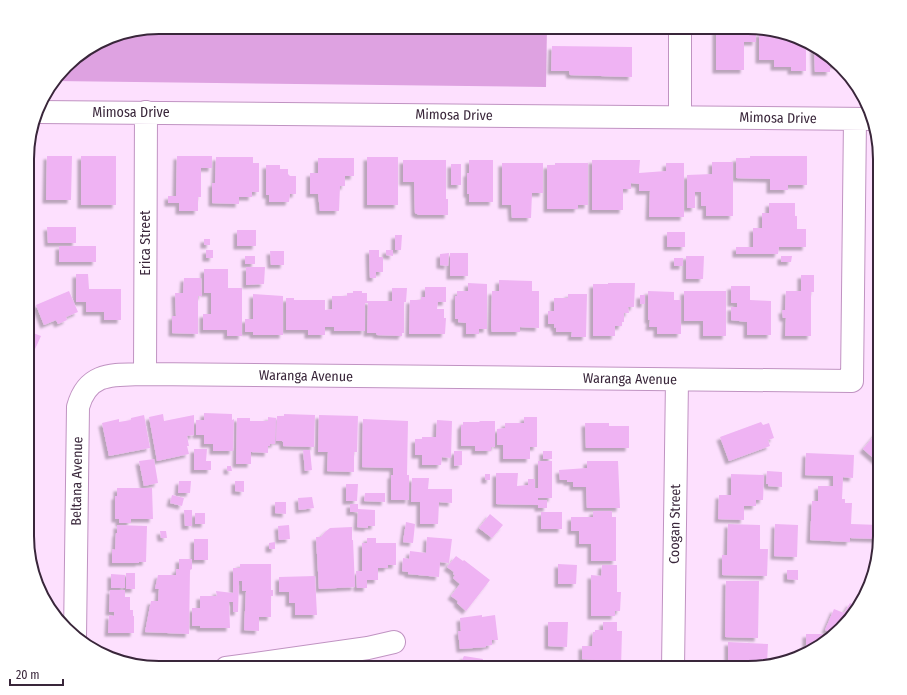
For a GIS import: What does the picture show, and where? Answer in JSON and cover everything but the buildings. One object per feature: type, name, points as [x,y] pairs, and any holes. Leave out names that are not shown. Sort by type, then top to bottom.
[{"type":"street","points":[[680,34],[680,117]]},
{"type":"street","name":"Mimosa Drive","points":[[44,112],[863,119]]},
{"type":"street","name":"Erica Street","points":[[145,374],[146,112]]},
{"type":"street","name":"Waranga Avenue","points":[[145,374],[852,382],[863,119]]},
{"type":"street","name":"Beltana Avenue","points":[[75,628],[78,407],[81,396],[86,388],[103,377],[111,375],[145,374]]},
{"type":"street","name":"Coogan Street","points":[[673,661],[677,380]]},
{"type":"street","points":[[276,661],[368,648],[394,642]]},
{"type":"shaded area","points":[[547,34],[546,87],[62,81],[83,60],[104,47],[135,36],[143,35]]}]
